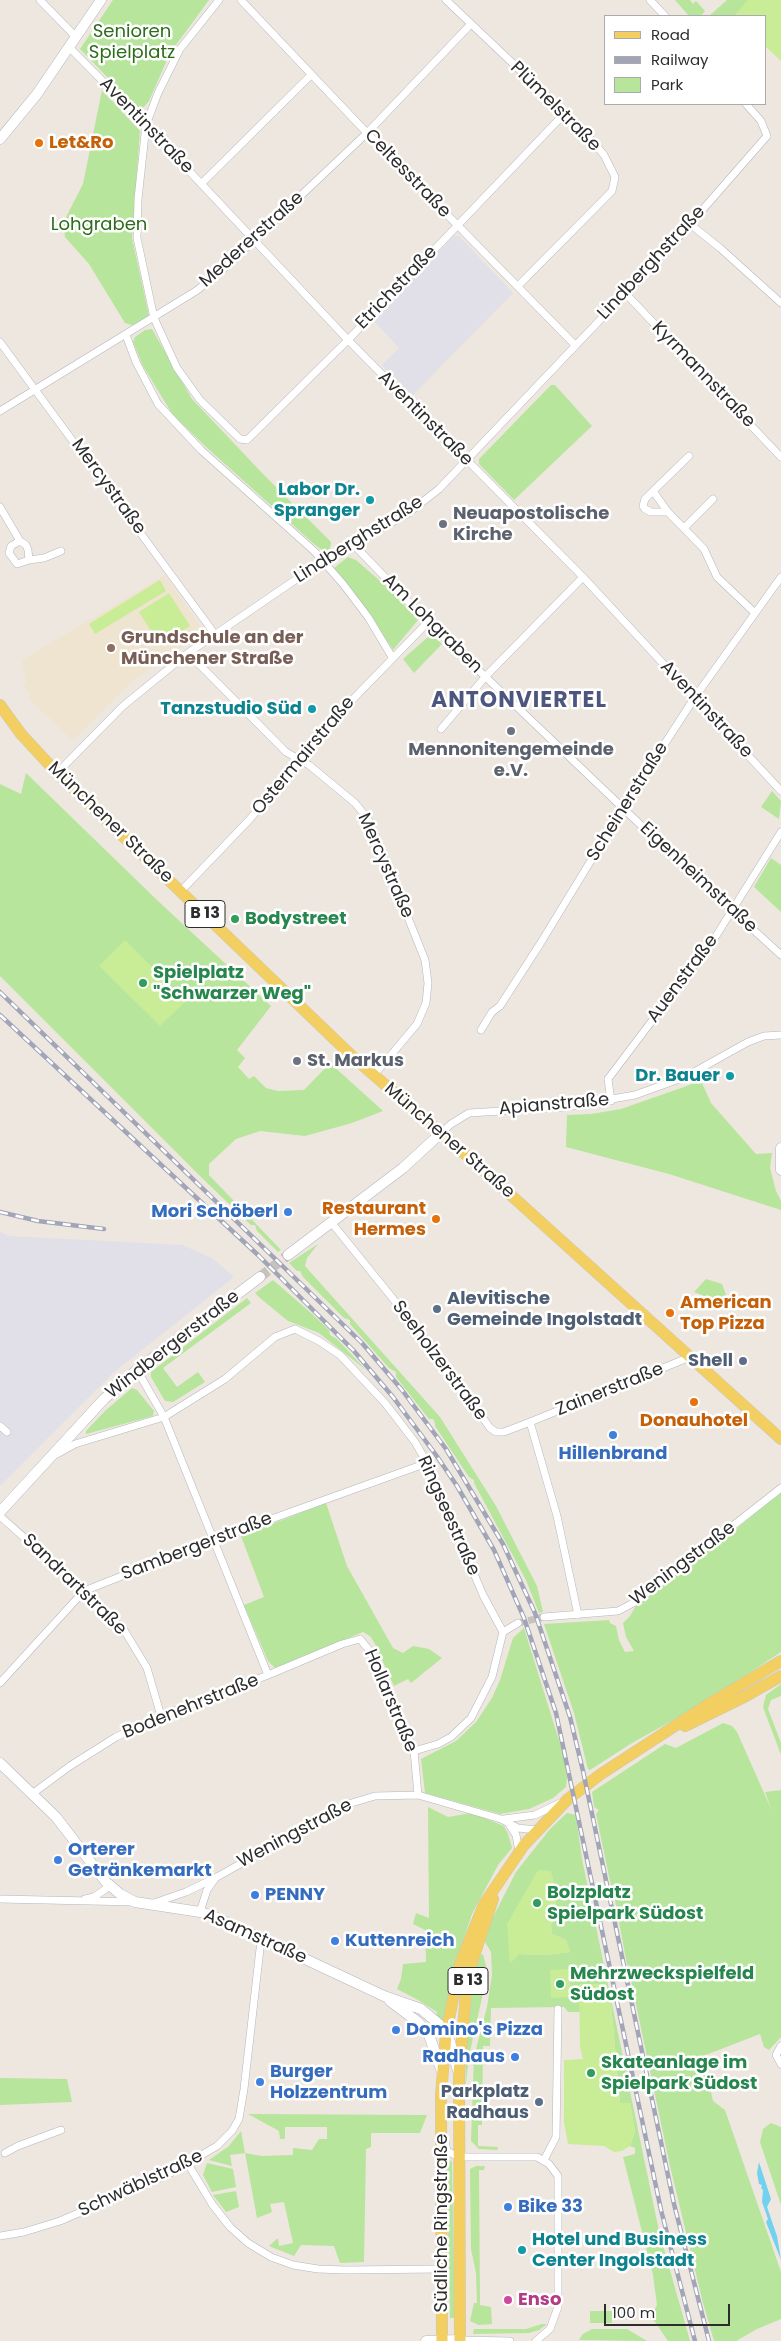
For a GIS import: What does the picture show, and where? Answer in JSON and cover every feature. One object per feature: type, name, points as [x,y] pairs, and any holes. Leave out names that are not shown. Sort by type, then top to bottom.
[{"type":"main road","name":"Münchener Straße","points":[[0,705],[5,720],[57,773],[374,1076],[781,1439]]},
{"type":"main road","name":"Südliche Ringstraße","points":[[453,2339],[442,2327],[442,2074],[452,1998],[463,1955],[482,1909],[536,1830],[568,1799],[601,1774],[781,1661]]},
{"type":"main road","name":"Südliche Ringstraße","points":[[661,1736],[714,1713],[781,1676]]},
{"type":"main road","name":"Südliche Ringstraße","points":[[453,2339],[459,2074],[466,1993],[471,1965],[494,1892]]},
{"type":"street","points":[[40,0],[76,37]]},
{"type":"street","points":[[0,140],[37,94],[101,0]]},
{"type":"street","points":[[154,318],[137,238],[138,199],[146,124],[158,92],[180,49],[219,0]]},
{"type":"street","name":"Celtesstraße","points":[[242,0],[311,75],[457,226],[575,344]]},
{"type":"street","name":"Plümelstraße","points":[[446,0],[470,25],[584,131],[604,155],[614,171],[615,184],[607,196],[518,286]]},
{"type":"street","points":[[650,0],[664,15]]},
{"type":"street","name":"Medererstraße","points":[[0,412],[196,291],[254,241],[367,133],[470,25]]},
{"type":"street","name":"Aventinstraße","points":[[70,47],[146,124],[348,340],[583,577],[781,791]]},
{"type":"street","points":[[201,184],[311,75]]},
{"type":"street","name":"Lindberghstraße","points":[[57,773],[123,706],[214,633],[323,561],[414,509],[467,461],[575,344],[690,224],[767,136],[762,121],[747,105]]},
{"type":"street","name":"Etrichstraße","points":[[154,318],[177,368],[200,400],[240,439],[247,440],[348,340],[566,113]]},
{"type":"street","points":[[690,224],[720,248],[781,303]]},
{"type":"street","name":"Kyrmannstraße","points":[[625,293],[781,457]]},
{"type":"street","points":[[126,335],[136,362],[158,404],[201,450],[314,551],[344,584],[368,617],[392,657]]},
{"type":"street","name":"Mercystraße","points":[[0,342],[214,633]]},
{"type":"street","points":[[668,512],[651,512],[645,509],[645,499],[689,456]]},
{"type":"street","points":[[653,491],[668,512],[704,549],[717,577],[755,612]]},
{"type":"street","points":[[685,528],[713,499]]},
{"type":"street","points":[[0,507],[20,541],[26,544],[28,560]]},
{"type":"street","points":[[20,541],[11,546],[9,553],[17,564],[28,560],[44,558],[61,551]]},
{"type":"street","name":"Am Lohgraben","points":[[353,544],[428,622],[486,676],[441,729]]},
{"type":"street","points":[[486,676],[583,577]]},
{"type":"street","name":"Scheinerstraße","points":[[481,1030],[492,1012],[500,1006],[623,808],[695,698],[781,577]]},
{"type":"street","name":"Ostermairstraße","points":[[181,891],[250,819],[316,738],[392,657],[428,622]]},
{"type":"street","name":"Mercystraße","points":[[188,653],[286,752],[309,765],[348,797],[362,810],[368,819],[420,947],[428,972],[426,1003],[417,1024],[374,1076]]},
{"type":"street","name":"Eigenheimstraße","points":[[486,676],[623,808],[781,955]]},
{"type":"street","name":"Auenstraße","points":[[611,1101],[608,1079],[732,911],[781,832]]},
{"type":"street","name":"Apianstraße","points":[[440,1134],[451,1124],[469,1113],[566,1107],[611,1101],[671,1084],[748,1042],[764,1036],[781,1034]]},
{"type":"street","points":[[288,1255],[403,1168],[440,1134]]},
{"type":"street","points":[[781,1148],[781,1170]]},
{"type":"street","name":"Seeholzerstraße","points":[[331,1222],[427,1340],[490,1428],[504,1432],[530,1422]]},
{"type":"street","name":"Windbergerstraße","points":[[0,1512],[104,1399],[137,1370],[260,1277]]},
{"type":"street","name":"Ringseestraße","points":[[164,1417],[225,1379],[274,1337],[295,1328],[319,1341],[340,1356],[364,1379],[395,1415],[427,1463],[483,1595],[503,1632]]},
{"type":"street","name":"Zainerstraße","points":[[530,1422],[690,1357]]},
{"type":"street","points":[[137,1370],[164,1417],[268,1676]]},
{"type":"street","points":[[47,1459],[75,1444],[164,1417]]},
{"type":"street","points":[[530,1422],[557,1516],[578,1615]]},
{"type":"street","points":[[0,1426],[8,1432]]},
{"type":"street","name":"Sambergerstraße","points":[[0,1682],[84,1590],[213,1540],[427,1463]]},
{"type":"street","name":"Weningstraße","points":[[544,1617],[618,1611],[637,1601],[781,1488]]},
{"type":"street","name":"Sandrartstraße","points":[[0,1516],[84,1590],[124,1630],[140,1654],[152,1681],[162,1716]]},
{"type":"street","points":[[414,1751],[438,1744],[451,1737],[471,1718],[492,1677],[503,1632],[518,1623]]},
{"type":"street","name":"Bodenehrstraße","points":[[32,1794],[94,1750],[162,1716],[268,1676],[342,1644],[360,1639]]},
{"type":"street","name":"Hollarstraße","points":[[360,1639],[369,1650],[414,1751],[418,1795]]},
{"type":"street","name":"Asamstraße","points":[[0,1763],[56,1818],[110,1886],[135,1902],[153,1903],[200,1912],[430,2015],[446,2034],[450,2042],[459,2074]]},
{"type":"street","name":"Weningstraße","points":[[153,1903],[186,1892],[217,1877],[345,1805],[375,1796],[418,1795],[501,1819],[527,1831],[536,1830]]},
{"type":"street","name":"Weningstraße","points":[[501,1819],[535,1815],[568,1799]]},
{"type":"street","points":[[509,1823],[518,1841],[518,1854]]},
{"type":"street","points":[[200,1912],[207,1890],[217,1877]]},
{"type":"street","points":[[80,1900],[94,1897],[110,1886]]},
{"type":"street","points":[[0,1899],[135,1902]]},
{"type":"street","name":"Schwäblstraße","points":[[0,2236],[24,2232],[60,2221],[188,2164],[217,2146],[232,2131],[239,2120],[244,2089],[261,1940]]},
{"type":"street","name":"Asamstraße","points":[[384,1996],[422,2026],[436,2050],[442,2074]]},
{"type":"street","points":[[544,2160],[556,2137],[558,2009]]},
{"type":"street","points":[[781,2046],[776,2055],[781,2064]]},
{"type":"street","name":"Südliche Ringstraße","points":[[441,2118],[445,2130],[447,2151],[458,2157]]},
{"type":"street","points":[[5,2153],[18,2146],[61,2130]]},
{"type":"street","points":[[458,2157],[530,2157],[544,2160],[554,2169],[559,2184],[558,2307],[550,2329],[536,2341]]},
{"type":"street","points":[[188,2164],[212,2204],[230,2227],[248,2244],[271,2257],[293,2265],[318,2269],[441,2269]]},
{"type":"street","points":[[428,2341],[435,2337],[442,2327]]},
{"type":"street","points":[[428,2341],[453,2339],[510,2341]]},
{"type":"shaded area","points":[[454,236],[459,236],[513,293],[412,396],[382,365],[399,348],[374,321]]},
{"type":"shaded area","name":"Grundschule an der Münchener Straße","points":[[165,575],[201,627],[200,634],[133,680],[73,740],[31,701],[28,691],[24,687],[26,682],[22,660]]},
{"type":"shaded area","points":[[0,1232],[9,1236],[182,1245],[212,1258],[234,1277],[113,1373],[0,1486]]},
{"type":"green space","name":"Senioren Spielplatz","points":[[113,0],[209,0],[170,53],[149,101],[140,111],[80,49]]},
{"type":"green space","points":[[675,0],[690,0],[693,4],[696,1],[705,11],[702,15],[688,15]]},
{"type":"green space","points":[[727,0],[781,0],[766,15],[710,15]]},
{"type":"green space","points":[[748,0],[781,0],[781,61],[766,47],[766,15],[735,15]]},
{"type":"green space","name":"Lohgraben","points":[[102,90],[140,131],[132,238],[149,316],[146,320],[132,325],[125,323],[89,264],[65,237],[63,223],[83,184]]},
{"type":"green space","points":[[152,329],[192,399],[331,542],[330,549],[325,552],[314,544],[173,415],[143,366],[133,342],[135,337],[145,330]]},
{"type":"green space","points":[[551,385],[555,385],[592,426],[514,500],[479,464],[479,459]]},
{"type":"green space","points":[[348,557],[356,560],[388,588],[418,620],[393,650],[365,607],[334,568]]},
{"type":"green space","points":[[160,580],[166,591],[95,634],[89,624]]},
{"type":"green space","points":[[169,593],[190,626],[160,645],[139,612]]},
{"type":"green space","points":[[428,637],[434,637],[442,644],[414,673],[403,659]]},
{"type":"green space","points":[[26,773],[158,901],[271,1006],[237,1050],[245,1058],[238,1067],[249,1079],[254,1076],[266,1088],[278,1091],[304,1090],[330,1063],[383,1111],[352,1123],[305,1136],[260,1131],[236,1139],[209,1164],[209,1175],[281,1250],[278,1252],[257,1231],[255,1225],[251,1225],[202,1178],[0,976],[0,784],[21,794]]},
{"type":"green space","points":[[772,791],[781,801],[779,819],[761,807]]},
{"type":"green space","points":[[771,858],[781,865],[781,912],[754,887]]},
{"type":"green space","name":"Spielplatz \"Schwarzer Weg\"","points":[[125,940],[186,1001],[160,1026],[99,966]]},
{"type":"green space","points":[[701,1081],[711,1103],[756,1154],[772,1153],[770,1168],[776,1191],[781,1201],[781,1210],[669,1174],[566,1147],[567,1115],[591,1114],[621,1109]]},
{"type":"green space","points":[[318,1244],[307,1258],[305,1266],[440,1417],[496,1506],[537,1586],[543,1612],[539,1613],[526,1580],[474,1480],[469,1477],[435,1426],[433,1419],[429,1419],[396,1377],[396,1372],[389,1368],[350,1324],[350,1320],[344,1318],[303,1277],[300,1271],[297,1271],[289,1263]]},
{"type":"green space","points":[[706,1279],[722,1284],[728,1300],[725,1304],[694,1292]]},
{"type":"green space","points":[[273,1280],[329,1330],[330,1335],[337,1339],[366,1370],[319,1333],[288,1321],[255,1293]]},
{"type":"green space","points":[[247,1298],[251,1303],[163,1368],[177,1387],[198,1372],[205,1382],[173,1402],[165,1401],[151,1377],[151,1372]]},
{"type":"green space","points":[[132,1388],[137,1390],[154,1411],[153,1416],[86,1434],[86,1431],[106,1410]]},
{"type":"green space","points":[[781,1492],[781,1652],[704,1703],[632,1743],[590,1770],[588,1769],[574,1713],[544,1624],[609,1620],[610,1623],[616,1626],[619,1640],[625,1652],[634,1651],[626,1637],[623,1623],[637,1604],[725,1538]]},
{"type":"green space","points":[[326,1503],[347,1566],[393,1648],[403,1653],[413,1646],[429,1649],[442,1658],[411,1683],[408,1679],[394,1686],[374,1642],[370,1636],[363,1632],[275,1668],[268,1661],[244,1605],[264,1597],[241,1536]]},
{"type":"green space","points":[[524,1628],[563,1753],[567,1777],[566,1787],[553,1798],[529,1809],[500,1814],[425,1793],[421,1759],[456,1741],[476,1722],[492,1698],[500,1680],[513,1638]]},
{"type":"green space","points":[[781,1684],[781,1696],[771,1700],[768,1709],[781,1743],[781,1755],[763,1707],[766,1695]]},
{"type":"green space","points":[[723,1723],[732,1726],[737,1732],[772,1811],[765,1792],[781,1790],[781,2037],[769,2050],[764,2047],[760,2034],[703,2056],[713,2101],[725,2110],[781,2272],[781,2319],[757,2329],[736,2341],[714,2341],[703,2303],[670,2166],[629,1971],[632,1967],[627,1965],[615,1900],[617,1895],[615,1888],[611,1886],[596,1814],[599,1810],[594,1807],[592,1792],[665,1744],[676,1748]]},
{"type":"green space","points":[[428,1807],[448,1817],[472,1813],[504,1826],[512,1848],[498,1865],[472,1914],[457,1959],[443,2021],[436,2015],[437,2012],[397,1989],[401,1979],[403,1964],[426,1962],[425,1930],[413,1924],[416,1913],[429,1918]]},
{"type":"green space","points":[[567,1813],[576,1815],[582,1859],[659,2231],[690,2341],[668,2341],[651,2316],[657,2305],[653,2275],[623,2157],[635,2154],[635,2148],[630,2146],[635,2131],[630,2103],[620,2103],[611,2003],[605,1984],[579,1984],[581,2012],[568,2012],[564,2007],[491,2008],[490,2046],[483,2046],[482,2125],[478,2125],[478,2146],[498,2147],[497,2150],[479,2149],[471,2141],[474,2057],[487,2007],[492,1975],[491,1952],[485,1942],[490,1923],[516,1872],[550,1829]],"holes":[[[550,1871],[555,1888],[551,1925],[552,1934],[566,1940],[570,1952],[545,1955],[518,1954],[515,1960]]]},
{"type":"green space","name":"Bolzplatz Spielpark Südost","points":[[538,1870],[551,1871],[555,1888],[557,1918],[551,1925],[552,1934],[566,1940],[570,1952],[545,1955],[519,1954],[510,1964],[507,1924]]},
{"type":"green space","points":[[483,1954],[487,1970],[486,1980],[469,2056],[465,2092],[467,2022],[478,1957]]},
{"type":"green space","name":"Mehrzweckspielfeld Südost","points":[[570,1969],[570,1997],[551,1998],[550,1970]]},
{"type":"green space","name":"Skateanlage im Spielpark Südost","points":[[579,1984],[605,1984],[611,2003],[620,2103],[630,2103],[635,2131],[630,2146],[622,2151],[614,2152],[604,2146],[568,2144],[564,2122],[564,2060],[583,2059],[580,2047]]},
{"type":"green space","points":[[0,2078],[67,2079],[72,2102],[0,2105]]},
{"type":"green space","points":[[248,2114],[427,2115],[420,2133],[371,2133],[371,2147],[366,2149],[364,2262],[340,2263],[334,2246],[301,2245],[294,2256],[269,2246],[278,2238],[279,2246],[293,2243],[284,2202],[270,2204],[272,2212],[257,2218],[245,2153],[262,2156],[293,2155],[293,2148],[312,2150],[319,2139],[327,2139],[327,2127],[285,2127],[285,2139],[280,2139],[279,2131]]},
{"type":"green space","points":[[771,2123],[781,2127],[781,2205],[760,2142],[763,2129]]},
{"type":"green space","points":[[241,2131],[245,2153],[230,2155],[232,2166],[209,2160],[229,2146]]},
{"type":"green space","points":[[446,2156],[452,2162],[455,2318],[450,2318]]},
{"type":"green space","points":[[207,2163],[233,2169],[236,2187],[212,2192],[203,2175]]},
{"type":"green space","points":[[476,2166],[485,2166],[484,2170],[479,2170],[480,2305],[491,2307],[492,2324],[479,2325],[470,2321],[474,2303],[477,2303],[476,2273],[471,2249],[470,2169]]},
{"type":"green space","points":[[236,2191],[239,2207],[226,2212],[213,2195]]},
{"type":"green space","points":[[590,2311],[612,2311],[612,2323],[590,2323]]},
{"type":"green space","points":[[547,2324],[539,2330],[529,2333],[473,2334],[474,2329],[526,2329]]},
{"type":"green space","points":[[592,2329],[627,2329],[647,2341],[579,2340],[583,2334]]},
{"type":"water","points":[[759,2162],[771,2199],[767,2207],[777,2236],[781,2260],[766,2222],[768,2219],[762,2202],[763,2190],[761,2188],[762,2185],[759,2184],[757,2173]]},
{"type":"tunnel","points":[[260,1277],[288,1255]]},
{"type":"tunnel","points":[[518,1623],[544,1617]]},
{"type":"railway","points":[[0,992],[362,1343],[402,1390],[446,1449],[503,1544],[535,1613],[570,1717],[674,2204],[709,2341]]},
{"type":"railway","points":[[0,1015],[258,1255],[354,1351],[393,1397],[436,1455],[457,1486],[494,1550],[524,1618],[556,1713],[661,2210],[695,2341]]},
{"type":"railway","points":[[0,1212],[38,1221],[104,1229]]},
{"type":"place","name":"Let&Ro","points":[[39,143]]},
{"type":"place","name":"Labor Dr. Spranger","points":[[370,500]]},
{"type":"place","name":"Neuapostolische Kirche","points":[[443,524]]},
{"type":"place","name":"Grundschule an der Münchener Straße","points":[[111,648]]},
{"type":"place","name":"Tanzstudio Süd","points":[[312,709]]},
{"type":"place","name":"Mennonitengemeinde e.V.","points":[[511,731]]},
{"type":"place","name":"Bodystreet","points":[[235,919]]},
{"type":"place","name":"Spielplatz \"Schwarzer Weg\"","points":[[143,983]]},
{"type":"place","name":"St. Markus","points":[[297,1061]]},
{"type":"place","name":"Dr. Bauer","points":[[730,1076]]},
{"type":"place","name":"Mori Schöberl","points":[[288,1212]]},
{"type":"place","name":"Restaurant Hermes","points":[[436,1219]]},
{"type":"place","name":"Alevitische Gemeinde Ingolstadt","points":[[437,1309]]},
{"type":"place","name":"American Top Pizza","points":[[670,1313]]},
{"type":"place","name":"Shell","points":[[743,1361]]},
{"type":"place","name":"Donauhotel","points":[[694,1402]]},
{"type":"place","name":"Hillenbrand","points":[[613,1435]]},
{"type":"place","name":"Orterer Getränkemarkt","points":[[58,1860]]},
{"type":"place","name":"PENNY","points":[[255,1895]]},
{"type":"place","name":"Bolzplatz Spielpark Südost","points":[[537,1903]]},
{"type":"place","name":"Kuttenreich","points":[[335,1941]]},
{"type":"place","name":"Mehrzweckspielfeld Südost","points":[[560,1984]]},
{"type":"place","name":"Domino's Pizza","points":[[396,2030]]},
{"type":"place","name":"Radhaus","points":[[515,2057]]},
{"type":"place","name":"Skateanlage im Spielpark Südost","points":[[591,2073]]},
{"type":"place","name":"Burger Holzzentrum","points":[[260,2082]]},
{"type":"place","name":"Parkplatz Radhaus","points":[[539,2102]]},
{"type":"place","name":"Bike 33","points":[[508,2207]]},
{"type":"place","name":"Hotel und Business Center Ingolstadt","points":[[522,2250]]},
{"type":"place","name":"Enso","points":[[508,2300]]},
{"type":"district","name":"ANTONVIERTEL","points":[[519,701]]}]
